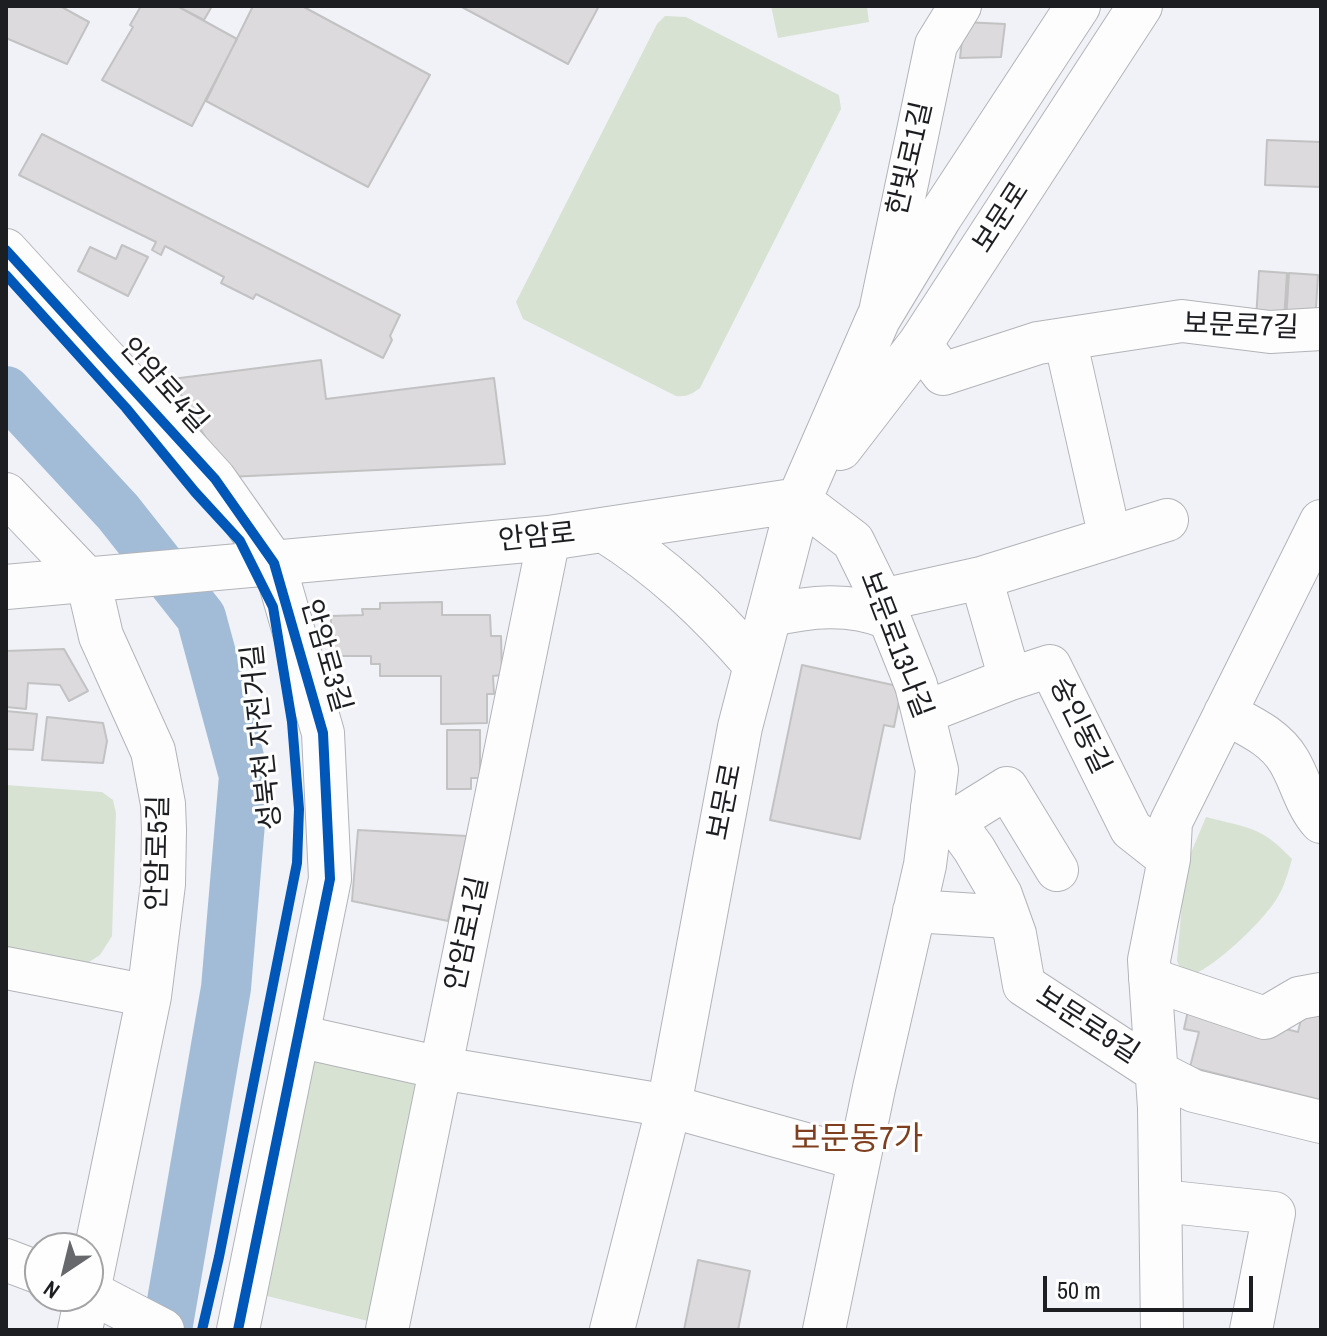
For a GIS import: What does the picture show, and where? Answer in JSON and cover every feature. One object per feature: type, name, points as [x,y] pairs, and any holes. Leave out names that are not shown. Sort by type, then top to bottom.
[{"type":"main road","name":"보문로","points":[[612,1330],[669,1106],[737,742],[799,500],[878,319],[939,218],[1078,6]]},
{"type":"main road","name":"보문로","points":[[799,500],[920,344],[1140,6]]},
{"type":"main road","name":"안암로","points":[[88,580],[549,538],[799,500]]},
{"type":"main road","points":[[604,530],[682,586],[755,664]]},
{"type":"main road","points":[[6,587],[88,580]]},
{"type":"main road","name":"안암로5길","points":[[88,580],[101,636],[153,751],[163,804],[163,884],[149,996],[101,1232]]},
{"type":"street","name":"한빛로1길","points":[[878,319],[936,45],[960,6]]},
{"type":"street","name":"안암로4길","points":[[6,250],[215,479],[274,563]]},
{"type":"street","name":"보문로7길","points":[[920,344],[943,374],[1038,343],[1182,321],[1270,332],[1321,329]]},
{"type":"street","points":[[1065,339],[1110,538]]},
{"type":"street","points":[[6,494],[88,580]]},
{"type":"street","name":"보문로13나길","points":[[799,500],[853,541],[886,609],[916,685],[937,770],[943,814],[925,865],[914,911],[824,1330]]},
{"type":"street","points":[[768,616],[833,606],[886,609],[1167,520]]},
{"type":"street","points":[[1162,1330],[1162,1201],[1149,960],[1169,859],[1171,822],[1321,521]]},
{"type":"street","name":"안암로1길","points":[[387,1330],[549,538]]},
{"type":"street","name":"안암로3길","points":[[238,1330],[330,879],[323,733],[274,563]]},
{"type":"street","name":"숭인동길","points":[[981,578],[1010,679],[1050,666],[1131,829],[1169,859]]},
{"type":"street","points":[[923,713],[1010,679]]},
{"type":"street","points":[[1225,713],[1271,739],[1289,760],[1311,778],[1311,810],[1321,822]]},
{"type":"street","points":[[943,814],[1007,788],[1057,870]]},
{"type":"street","name":"보문로9길","points":[[943,814],[974,849],[994,884],[1015,934],[1024,985],[1157,1072],[1194,1091],[1321,1122]]},
{"type":"street","points":[[914,911],[1008,917]]},
{"type":"street","points":[[6,968],[149,996]]},
{"type":"street","points":[[1150,979],[1265,1018],[1299,998],[1321,994]]},
{"type":"street","points":[[298,1036],[441,1068],[669,1106],[859,1159]]},
{"type":"street","points":[[1162,1201],[1274,1213],[1251,1330]]},
{"type":"street","points":[[104,1301],[163,1330]]},
{"type":"green space","points":[[771,6],[867,6],[869,22],[778,38]]},
{"type":"green space","points":[[665,16],[686,17],[839,95],[841,109],[700,388],[689,395],[680,396],[523,319],[516,302],[657,24]]},
{"type":"green space","points":[[6,785],[102,792],[113,800],[116,813],[112,936],[100,955],[86,964],[6,953]]},
{"type":"green space","points":[[1206,817],[1262,834],[1292,859],[1286,880],[1269,910],[1237,943],[1192,975],[1182,972],[1177,961],[1185,867]]},
{"type":"green space","points":[[310,1057],[425,1076],[376,1323],[267,1296]]},
{"type":"building","points":[[6,6],[60,6],[89,22],[67,64],[6,38]]},
{"type":"building","points":[[141,6],[177,6],[237,39],[192,126],[102,80],[133,27],[130,25]]},
{"type":"building","points":[[177,6],[212,6],[204,20]]},
{"type":"building","points":[[253,6],[302,6],[430,75],[368,187],[206,101]]},
{"type":"building","points":[[460,6],[599,6],[568,64]]},
{"type":"building","points":[[964,22],[1005,24],[1001,57],[960,58]]},
{"type":"building","points":[[42,134],[400,315],[383,358],[256,294],[253,299],[221,283],[224,277],[165,246],[161,255],[152,250],[156,242],[19,175]]},
{"type":"building","points":[[1267,140],[1321,142],[1321,187],[1265,185]]},
{"type":"building","points":[[122,245],[148,257],[128,296],[78,271],[90,247],[116,259]]},
{"type":"building","points":[[1259,271],[1287,273],[1284,321],[1256,319]]},
{"type":"building","points":[[1289,273],[1318,275],[1315,323],[1286,321]]},
{"type":"building","points":[[321,360],[326,399],[494,378],[505,464],[228,477],[172,379]]},
{"type":"building","points":[[442,602],[442,615],[490,615],[491,636],[501,636],[502,675],[493,676],[494,694],[487,694],[487,723],[441,724],[441,676],[380,676],[380,664],[371,664],[371,656],[331,656],[331,616],[363,615],[362,609],[380,609],[380,603]]},
{"type":"building","points":[[64,649],[88,691],[69,701],[60,685],[28,683],[26,709],[6,707],[6,651]]},
{"type":"building","points":[[802,665],[902,687],[894,727],[884,725],[860,839],[770,820]]},
{"type":"building","points":[[6,711],[37,714],[33,750],[6,749]]},
{"type":"building","points":[[47,717],[103,723],[107,741],[103,763],[42,760]]},
{"type":"building","points":[[447,730],[480,730],[480,778],[471,778],[471,789],[447,789]]},
{"type":"building","points":[[358,830],[467,836],[448,921],[352,901]]},
{"type":"building","points":[[1189,1006],[1298,1032],[1303,1011],[1321,1016],[1321,1100],[1190,1067],[1199,1032],[1184,1029]]},
{"type":"building","points":[[698,1260],[750,1271],[738,1330],[684,1330]]},
{"type":"waterway","points":[[6,391],[118,512],[201,617],[244,776],[226,988],[167,1330]]},
{"type":"cycle path","points":[[6,250],[215,479],[274,563],[323,733],[330,879],[238,1330]]},
{"type":"cycle path","name":"성북천 자전거길","points":[[6,275],[240,541],[273,607],[292,722],[299,809],[297,863],[202,1330]]},
{"type":"district","name":"보문동7가","points":[[857,1140]]}]
